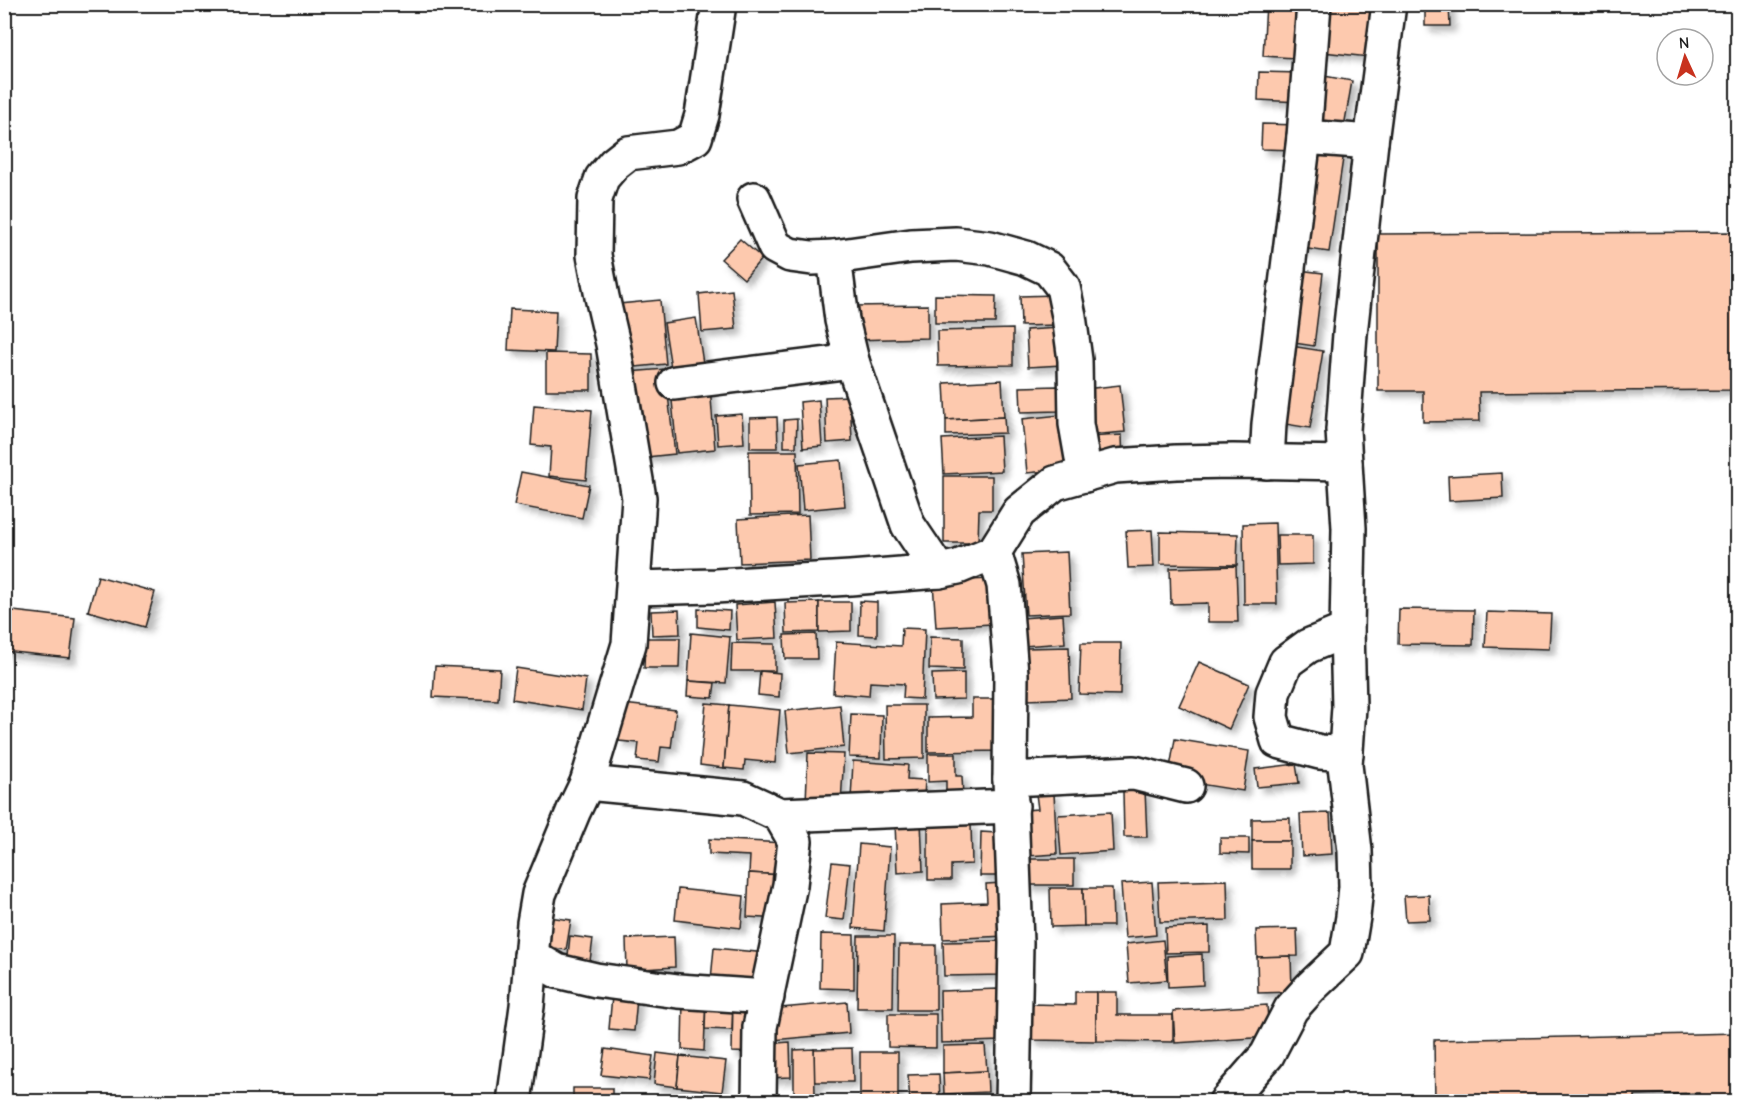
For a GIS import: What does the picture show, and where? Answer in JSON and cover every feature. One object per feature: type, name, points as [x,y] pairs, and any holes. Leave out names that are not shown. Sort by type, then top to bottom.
[{"type":"street","points":[[514,1101],[539,894],[587,783],[629,644],[639,498],[613,344],[594,255],[595,199],[602,178],[628,153],[678,147],[695,138],[702,115],[719,4]]},
{"type":"street","points":[[1267,462],[1269,424],[1304,137],[1314,4]]},
{"type":"street","points":[[1226,1101],[1267,1055],[1291,1009],[1347,952],[1353,917],[1356,878],[1355,851],[1345,765],[1349,707],[1347,630],[1349,528],[1342,430],[1371,141],[1389,4]]},
{"type":"street","points":[[1304,137],[1371,141]]},
{"type":"street","points":[[754,199],[775,247],[790,255],[812,258],[834,257],[911,246],[956,244],[990,248],[1026,258],[1049,269],[1063,287],[1069,316],[1075,360],[1076,424],[1085,475]]},
{"type":"street","points":[[834,257],[842,320],[852,361],[908,525],[939,571]]},
{"type":"street","points":[[675,383],[852,361]]},
{"type":"street","points":[[634,588],[939,571],[958,567],[994,552],[1019,512],[1055,483],[1115,466],[1176,462],[1345,463]]},
{"type":"street","points":[[994,552],[1004,585],[1010,663],[1011,824],[1016,964],[1014,1101]]},
{"type":"street","points":[[1346,753],[1320,752],[1278,741],[1271,717],[1273,693],[1286,662],[1308,646],[1347,630]]},
{"type":"street","points":[[587,783],[743,798],[780,815],[1011,792],[1134,773],[1186,786]]},
{"type":"street","points":[[759,1101],[760,1027],[790,885],[795,841],[780,815]]},
{"type":"street","points":[[531,956],[557,971],[596,980],[678,991],[767,997]]},
{"type":"building","points":[[1266,4],[1298,4],[1295,58],[1263,56]]},
{"type":"building","points":[[1328,4],[1375,4],[1369,57],[1323,52]]},
{"type":"building","points":[[1425,4],[1449,4],[1450,26],[1425,26]]},
{"type":"building","points":[[1259,72],[1301,73],[1300,102],[1258,100]]},
{"type":"building","points":[[1319,75],[1352,81],[1344,127],[1311,121]]},
{"type":"building","points":[[1262,124],[1299,125],[1298,150],[1261,149]]},
{"type":"building","points":[[1309,146],[1344,152],[1329,252],[1294,247]]},
{"type":"building","points":[[1738,232],[1738,390],[1479,392],[1480,421],[1423,422],[1423,391],[1378,391],[1378,234]]},
{"type":"building","points":[[740,239],[762,258],[744,279],[721,259]]},
{"type":"building","points":[[1290,269],[1323,273],[1314,346],[1281,341]]},
{"type":"building","points":[[732,290],[736,329],[702,332],[699,294]]},
{"type":"building","points":[[935,295],[996,296],[995,323],[935,323]]},
{"type":"building","points":[[1056,295],[1057,325],[1021,326],[1020,296]]},
{"type":"building","points":[[660,300],[666,364],[625,368],[619,304]]},
{"type":"building","points":[[928,305],[928,338],[852,340],[851,306]]},
{"type":"building","points":[[510,309],[556,311],[554,352],[508,350]]},
{"type":"building","points":[[696,318],[703,363],[671,368],[664,323]]},
{"type":"building","points":[[1060,328],[1062,365],[1028,367],[1026,330]]},
{"type":"building","points":[[1013,329],[1013,365],[938,366],[937,331]]},
{"type":"building","points":[[1291,346],[1323,351],[1310,428],[1279,423]]},
{"type":"building","points":[[546,353],[591,354],[591,390],[546,390]]},
{"type":"building","points":[[665,369],[675,454],[637,458],[628,372]]},
{"type":"building","points":[[1002,380],[1004,417],[946,420],[944,383]]},
{"type":"building","points":[[1120,385],[1125,432],[1090,435],[1085,389]]},
{"type":"building","points":[[710,386],[715,449],[677,453],[671,390]]},
{"type":"building","points":[[1058,386],[1059,411],[1021,412],[1020,387]]},
{"type":"building","points":[[850,396],[852,441],[827,443],[825,397]]},
{"type":"building","points":[[819,400],[822,446],[803,448],[800,402]]},
{"type":"building","points":[[534,405],[592,410],[586,480],[549,476],[551,447],[531,445]]},
{"type":"building","points":[[742,414],[744,443],[718,445],[716,416]]},
{"type":"building","points":[[1060,415],[1065,469],[1027,473],[1022,419]]},
{"type":"building","points":[[777,417],[778,448],[750,448],[750,418]]},
{"type":"building","points":[[1004,417],[1005,433],[946,435],[946,420]]},
{"type":"building","points":[[797,419],[796,447],[784,447],[784,420]]},
{"type":"building","points":[[1122,435],[1123,464],[1089,467],[1087,437]]},
{"type":"building","points":[[1000,436],[1002,471],[944,474],[942,439]]},
{"type":"building","points":[[749,451],[797,451],[798,514],[750,515]]},
{"type":"building","points":[[841,460],[845,506],[803,510],[799,464]]},
{"type":"building","points":[[521,472],[589,485],[582,518],[514,505]]},
{"type":"building","points":[[1502,473],[1503,498],[1449,501],[1448,476]]},
{"type":"building","points":[[944,476],[992,476],[992,510],[979,510],[978,543],[944,543]]},
{"type":"building","points":[[808,515],[810,560],[740,563],[738,519]]},
{"type":"building","points":[[1275,523],[1277,604],[1244,604],[1243,524]]},
{"type":"building","points":[[1152,530],[1154,567],[1128,568],[1126,531]]},
{"type":"building","points":[[1160,532],[1238,534],[1237,565],[1160,564]]},
{"type":"building","points":[[1277,535],[1313,535],[1313,564],[1278,565]]},
{"type":"building","points":[[1067,552],[1070,613],[1026,615],[1022,554]]},
{"type":"building","points":[[1236,566],[1238,622],[1208,622],[1208,603],[1171,604],[1170,568]]},
{"type":"building","points":[[98,576],[155,592],[145,627],[88,611]]},
{"type":"building","points":[[989,579],[992,624],[936,627],[933,582]]},
{"type":"building","points":[[860,601],[877,602],[877,636],[859,635]]},
{"type":"building","points":[[775,602],[777,638],[737,640],[735,605]]},
{"type":"building","points":[[819,602],[819,632],[786,633],[785,603]]},
{"type":"building","points":[[819,602],[851,602],[851,631],[819,632]]},
{"type":"building","points":[[698,609],[730,611],[729,630],[698,627]]},
{"type":"building","points":[[1399,609],[1474,610],[1473,645],[1398,644]]},
{"type":"building","points":[[4,610],[75,618],[70,658],[4,651]]},
{"type":"building","points":[[679,610],[680,634],[652,635],[651,611]]},
{"type":"building","points":[[1487,612],[1551,614],[1549,649],[1485,647]]},
{"type":"building","points":[[1063,615],[1065,643],[1023,646],[1021,618]]},
{"type":"building","points":[[902,628],[925,629],[922,699],[903,698],[904,684],[870,682],[869,696],[833,693],[836,642],[901,646]]},
{"type":"building","points":[[691,633],[730,637],[726,683],[688,681]]},
{"type":"building","points":[[816,634],[817,659],[785,659],[784,635]]},
{"type":"building","points":[[930,637],[963,638],[963,670],[929,669]]},
{"type":"building","points":[[645,638],[680,638],[679,668],[644,668]]},
{"type":"building","points":[[732,643],[775,644],[775,671],[731,671]]},
{"type":"building","points":[[1081,643],[1121,643],[1120,695],[1079,694]]},
{"type":"building","points":[[1069,647],[1071,698],[1028,700],[1026,648]]},
{"type":"building","points":[[1199,662],[1249,684],[1229,729],[1179,706]]},
{"type":"building","points":[[435,666],[500,669],[498,700],[433,697]]},
{"type":"building","points":[[516,668],[586,679],[582,710],[512,699]]},
{"type":"building","points":[[760,671],[780,673],[779,697],[758,695]]},
{"type":"building","points":[[964,673],[964,699],[933,700],[932,674]]},
{"type":"building","points":[[688,681],[715,683],[713,698],[687,696]]},
{"type":"building","points":[[972,699],[1003,699],[1004,751],[928,752],[928,718],[972,717]]},
{"type":"building","points":[[706,703],[729,705],[724,768],[700,765]]},
{"type":"building","points":[[623,704],[676,710],[671,748],[661,747],[659,762],[637,760],[639,743],[619,741]]},
{"type":"building","points":[[729,705],[780,710],[775,763],[745,760],[744,770],[724,768]]},
{"type":"building","points":[[840,705],[844,747],[789,753],[785,711]]},
{"type":"building","points":[[885,705],[924,705],[924,758],[886,759]]},
{"type":"building","points":[[851,714],[882,715],[881,758],[849,757]]},
{"type":"building","points":[[1175,739],[1249,751],[1243,791],[1168,779]]},
{"type":"building","points":[[808,753],[844,754],[841,803],[806,802]]},
{"type":"building","points":[[928,754],[956,754],[956,776],[962,776],[963,797],[946,797],[946,781],[928,782]]},
{"type":"building","points":[[853,761],[908,765],[907,779],[925,780],[924,797],[851,799]]},
{"type":"building","points":[[1296,764],[1299,783],[1257,787],[1255,769]]},
{"type":"building","points":[[1145,790],[1147,837],[1124,837],[1123,791]]},
{"type":"building","points":[[1054,793],[1057,854],[1027,856],[1024,810],[1038,809],[1036,794]]},
{"type":"building","points":[[1111,812],[1113,851],[1061,855],[1058,815]]},
{"type":"building","points":[[1330,813],[1332,854],[1302,856],[1300,814]]},
{"type":"building","points":[[1290,818],[1290,841],[1252,841],[1252,819]]},
{"type":"building","points":[[921,821],[923,871],[897,873],[895,822]]},
{"type":"building","points":[[971,823],[972,864],[951,865],[951,880],[928,880],[928,824]]},
{"type":"building","points":[[981,832],[997,833],[996,876],[980,876]]},
{"type":"building","points":[[1220,838],[1249,838],[1249,854],[1220,853]]},
{"type":"building","points":[[709,839],[784,843],[782,875],[749,873],[750,856],[709,854]]},
{"type":"building","points":[[1252,841],[1290,841],[1290,869],[1252,869]]},
{"type":"building","points":[[859,844],[890,847],[884,931],[853,928]]},
{"type":"building","points":[[1027,859],[1074,859],[1074,885],[1027,885]]},
{"type":"building","points":[[832,862],[850,864],[844,920],[825,918]]},
{"type":"building","points":[[749,873],[782,875],[780,919],[747,917]]},
{"type":"building","points":[[1227,880],[1228,920],[1160,922],[1158,882]]},
{"type":"building","points":[[1152,882],[1156,935],[1125,938],[1121,884]]},
{"type":"building","points":[[1003,883],[1006,936],[943,939],[942,904],[987,902],[986,884]]},
{"type":"building","points":[[1050,888],[1083,888],[1084,926],[1051,927]]},
{"type":"building","points":[[1083,888],[1112,888],[1113,926],[1084,926]]},
{"type":"building","points":[[678,889],[744,896],[741,928],[675,920]]},
{"type":"building","points":[[1429,895],[1430,920],[1406,921],[1404,896]]},
{"type":"building","points":[[548,917],[571,920],[566,950],[543,946]]},
{"type":"building","points":[[1209,926],[1209,952],[1166,953],[1165,928]]},
{"type":"building","points":[[1297,929],[1298,956],[1257,957],[1256,930]]},
{"type":"building","points":[[821,934],[854,935],[854,989],[820,988]]},
{"type":"building","points":[[570,936],[593,939],[589,968],[567,965]]},
{"type":"building","points":[[858,936],[894,936],[893,1008],[857,1008]]},
{"type":"building","points":[[674,937],[675,967],[627,970],[626,939]]},
{"type":"building","points":[[1163,940],[1167,980],[1129,983],[1126,944]]},
{"type":"building","points":[[1002,941],[1003,975],[944,976],[943,942]]},
{"type":"building","points":[[899,945],[936,945],[936,1010],[898,1010]]},
{"type":"building","points":[[714,948],[767,953],[763,994],[710,990]]},
{"type":"building","points":[[1202,954],[1203,985],[1168,987],[1167,956]]},
{"type":"building","points":[[1291,956],[1292,992],[1258,993],[1257,957]]},
{"type":"building","points":[[998,989],[1000,1041],[941,1043],[940,991]]},
{"type":"building","points":[[1075,992],[1096,992],[1096,1041],[1031,1040],[1031,1004],[1075,1005]]},
{"type":"building","points":[[1096,992],[1117,992],[1117,1015],[1173,1015],[1173,1042],[1096,1041]]},
{"type":"building","points":[[612,996],[637,998],[634,1031],[609,1029]]},
{"type":"building","points":[[683,998],[706,999],[704,1051],[682,1049]]},
{"type":"building","points":[[706,999],[733,1000],[732,1030],[705,1029]]},
{"type":"building","points":[[733,1000],[759,1001],[757,1053],[732,1052]]},
{"type":"building","points":[[847,1002],[849,1033],[773,1040],[770,1009]]},
{"type":"building","points":[[1267,1005],[1269,1037],[1175,1043],[1173,1011]]},
{"type":"building","points":[[888,1014],[936,1014],[936,1048],[888,1047]]},
{"type":"building","points":[[1738,1033],[1738,1102],[1699,1102],[1699,1093],[1635,1095],[1635,1102],[1435,1102],[1434,1040]]},
{"type":"building","points":[[790,1042],[791,1077],[765,1078],[763,1044]]},
{"type":"building","points":[[985,1045],[987,1071],[943,1073],[943,1046]]},
{"type":"building","points":[[852,1048],[853,1082],[814,1082],[814,1049]]},
{"type":"building","points":[[605,1049],[653,1056],[649,1080],[601,1075]]},
{"type":"building","points":[[814,1049],[815,1094],[794,1095],[794,1050]]},
{"type":"building","points":[[860,1052],[898,1052],[898,1102],[860,1102]]},
{"type":"building","points":[[657,1053],[680,1056],[677,1087],[654,1084]]},
{"type":"building","points":[[680,1056],[726,1061],[722,1092],[677,1087]]},
{"type":"building","points":[[987,1071],[988,1092],[944,1094],[943,1073]]},
{"type":"building","points":[[939,1074],[940,1102],[910,1102],[908,1075]]},
{"type":"building","points":[[573,1088],[612,1088],[612,1102],[552,1102],[552,1100],[573,1099]]},
{"type":"building","points":[[617,1098],[667,1098],[667,1102],[617,1102]]}]
